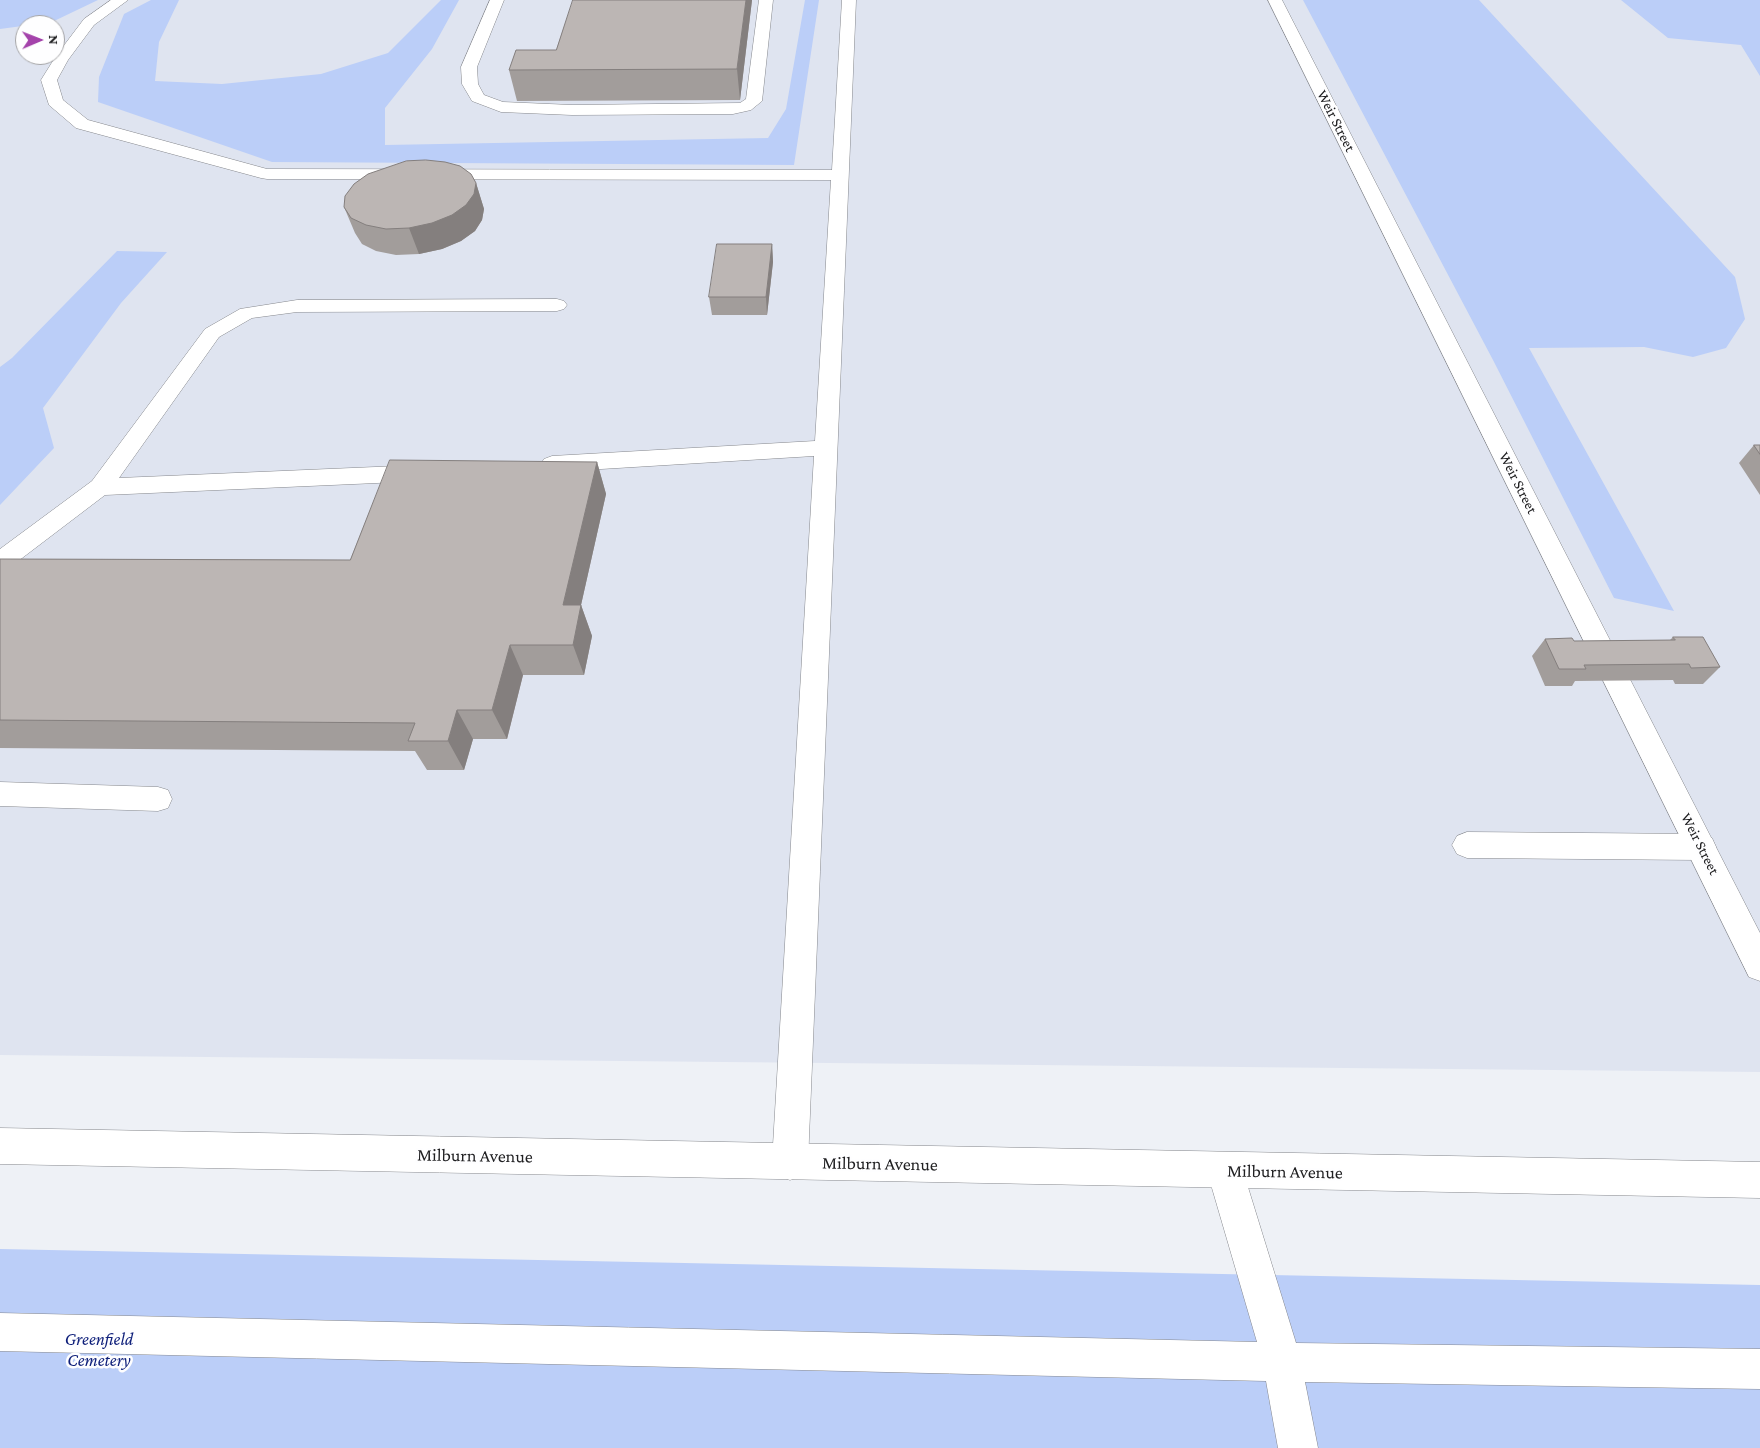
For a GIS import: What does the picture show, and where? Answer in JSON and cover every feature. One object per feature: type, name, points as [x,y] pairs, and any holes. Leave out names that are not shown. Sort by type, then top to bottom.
[{"type":"street","points":[[121,0],[90,22],[61,58],[49,80],[55,102],[82,124],[266,174],[839,175]]},
{"type":"street","points":[[498,0],[469,67],[470,84],[478,98],[501,107],[572,110],[733,109],[746,107],[754,101],[766,0]]},
{"type":"street","points":[[790,1162],[849,0]]},
{"type":"street","name":"Weir Street","points":[[1275,0],[1702,847],[1760,966]]},
{"type":"street","points":[[0,562],[100,487],[212,333],[248,313],[297,306],[557,305]]},
{"type":"street","points":[[531,466],[826,448]]},
{"type":"street","points":[[100,487],[446,472]]},
{"type":"street","points":[[0,794],[158,799]]},
{"type":"street","points":[[1467,845],[1702,847]]},
{"type":"street","name":"Milburn Avenue","points":[[0,1146],[1760,1180]]},
{"type":"street","points":[[1225,1171],[1282,1362],[1298,1448]]},
{"type":"street","points":[[0,1332],[1282,1362],[1760,1368]]},
{"type":"shaded area","points":[[0,0],[1760,0],[1760,1072],[0,1055]]},
{"type":"green space","points":[[0,0],[98,0],[65,16],[15,15],[15,27],[0,29]]},
{"type":"green space","points":[[151,0],[179,0],[159,42],[155,81],[222,84],[321,74],[388,53],[441,0],[459,0],[432,49],[385,108],[385,145],[768,138],[786,109],[805,0],[819,0],[794,165],[272,162],[98,102],[99,77],[124,14]]},
{"type":"green space","points":[[1303,0],[1479,0],[1735,277],[1745,319],[1726,348],[1693,357],[1644,347],[1529,348],[1674,611],[1614,598],[1493,360]]},
{"type":"green space","points":[[1621,0],[1760,0],[1760,76],[1741,45],[1668,38]]},
{"type":"green space","points":[[117,251],[167,252],[121,303],[43,408],[54,448],[0,505],[0,367],[12,358]]},
{"type":"green space","name":"Greenfield Cemetery","points":[[0,1249],[1760,1285],[1760,1448],[0,1448]]},
{"type":"building","points":[[573,0],[746,0],[737,69],[509,70],[516,50],[556,50]]},
{"type":"building","points":[[426,160],[460,166],[471,174],[476,183],[474,194],[466,205],[452,215],[432,223],[409,228],[386,229],[366,225],[351,218],[344,207],[345,196],[354,184],[368,174],[406,161]]},
{"type":"building","points":[[717,244],[772,244],[766,297],[709,297]]},
{"type":"building","points":[[1754,445],[1760,445],[1760,454]]},
{"type":"building","points":[[390,460],[597,462],[563,605],[581,605],[573,645],[510,645],[492,710],[457,710],[448,741],[408,741],[415,723],[0,720],[0,559],[350,560]]},
{"type":"building","points":[[1673,637],[1703,637],[1720,667],[1691,668],[1689,664],[1584,665],[1586,669],[1559,669],[1545,639],[1572,638],[1574,641],[1675,640]]}]
